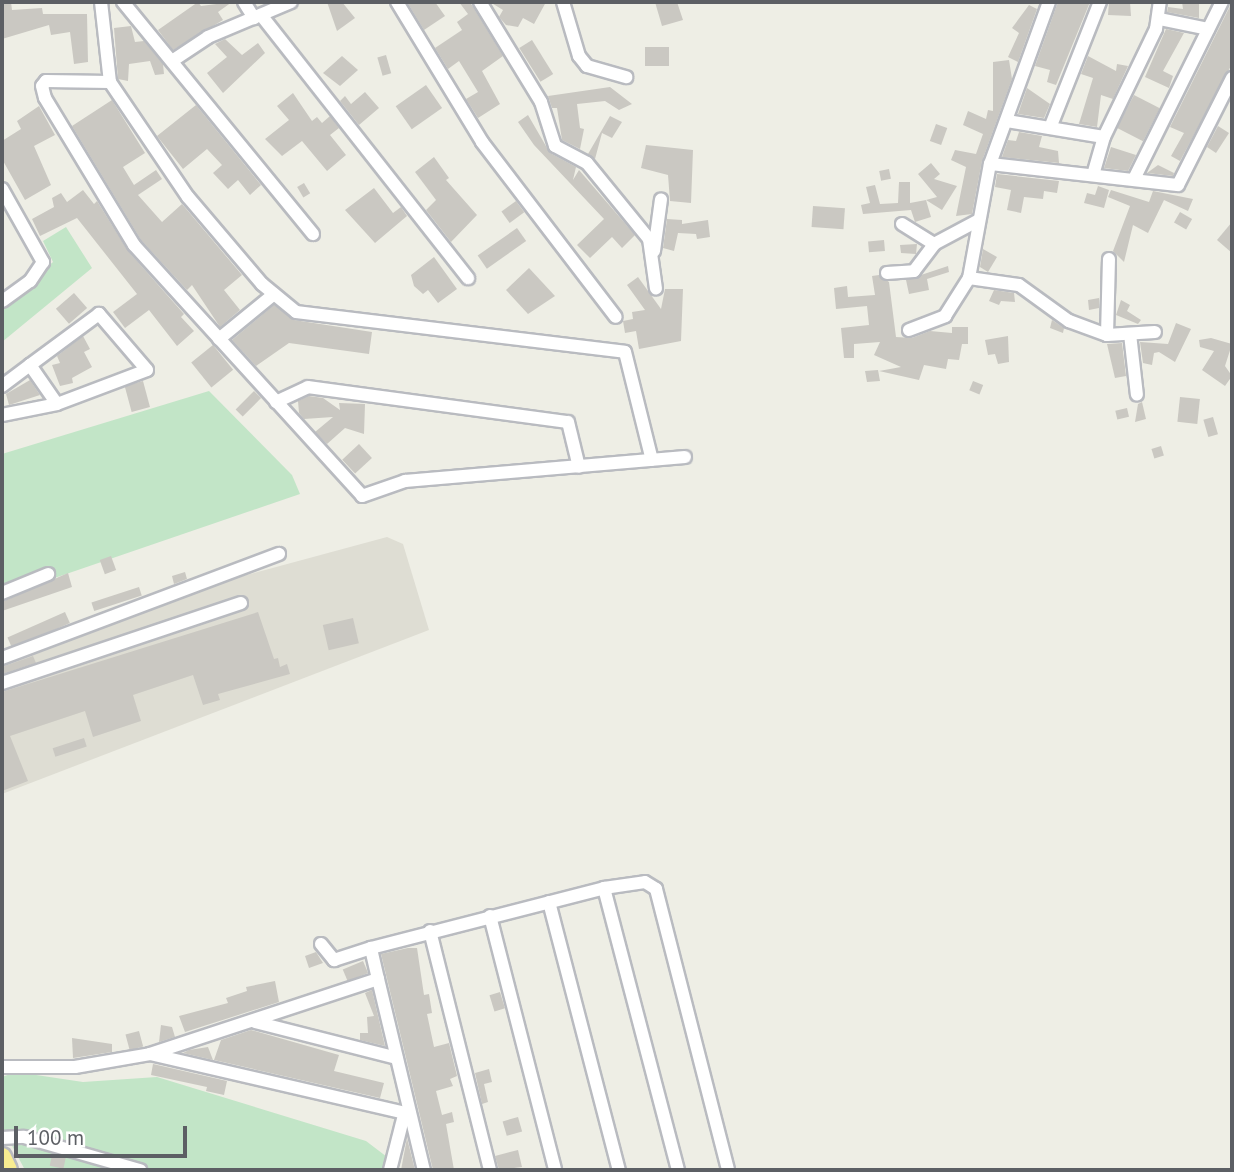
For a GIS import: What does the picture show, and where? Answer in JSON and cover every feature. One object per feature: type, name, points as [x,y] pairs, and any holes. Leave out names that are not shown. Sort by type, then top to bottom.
[{"type":"highway","points":[[2,1157],[8,1170]]},
{"type":"street","points":[[101,2],[110,82],[188,197],[274,294],[296,312],[625,352],[652,460]]},
{"type":"street","points":[[123,2],[313,234]]},
{"type":"street","points":[[244,2],[468,278]]},
{"type":"street","points":[[172,61],[208,37],[291,2]]},
{"type":"street","points":[[397,2],[482,142],[617,317]]},
{"type":"street","points":[[480,2],[541,102],[555,146],[587,163],[649,239],[654,251]]},
{"type":"street","points":[[563,2],[579,56],[587,66],[626,77]]},
{"type":"street","points":[[909,330],[945,316],[969,278],[989,164],[1048,2]]},
{"type":"street","points":[[1050,128],[1100,2]]},
{"type":"street","points":[[1093,175],[1104,137],[1160,19],[1160,2]]},
{"type":"street","points":[[1134,179],[1222,2]]},
{"type":"street","points":[[1160,19],[1208,29]]},
{"type":"street","points":[[989,164],[1178,185],[1232,78]]},
{"type":"street","points":[[110,82],[51,80],[43,83],[42,90],[134,244],[362,496],[405,481],[685,457]]},
{"type":"street","points":[[1006,121],[1104,137]]},
{"type":"street","points":[[2,189],[43,262],[30,281],[2,301]]},
{"type":"street","points":[[656,289],[654,251],[661,199]]},
{"type":"street","points":[[887,273],[915,271],[934,244],[979,220]]},
{"type":"street","points":[[902,224],[934,244]]},
{"type":"street","points":[[1107,335],[1110,259]]},
{"type":"street","points":[[969,278],[1019,285],[1069,321],[1107,335],[1155,332]]},
{"type":"street","points":[[219,340],[274,294]]},
{"type":"street","points":[[2,386],[99,314],[146,368],[145,373],[57,404],[2,415]]},
{"type":"street","points":[[1130,334],[1137,395]]},
{"type":"street","points":[[30,365],[57,404]]},
{"type":"street","points":[[276,402],[308,387],[560,420],[568,422],[575,435],[579,467]]},
{"type":"street","points":[[2,658],[279,554]]},
{"type":"street","points":[[2,593],[48,574]]},
{"type":"street","points":[[2,683],[241,603]]},
{"type":"street","points":[[321,944],[334,960],[430,931],[604,888],[645,883],[656,889],[728,1170]]},
{"type":"street","points":[[604,888],[678,1170]]},
{"type":"street","points":[[549,902],[619,1170]]},
{"type":"street","points":[[490,916],[555,1170]]},
{"type":"street","points":[[430,931],[490,1170]]},
{"type":"street","points":[[371,948],[397,1058],[407,1115],[424,1170]]},
{"type":"street","points":[[2,1066],[75,1067],[150,1054],[378,979]]},
{"type":"street","points":[[253,1022],[397,1058]]},
{"type":"street","points":[[150,1054],[407,1115]]},
{"type":"street","points":[[390,1170],[407,1115]]},
{"type":"street","points":[[2,1138],[24,1137],[140,1170]]},
{"type":"shaded area","points":[[387,537],[403,544],[429,630],[2,794],[2,661],[232,579]]},
{"type":"green space","points":[[66,227],[92,268],[2,342],[2,306],[53,262],[43,241]]},
{"type":"green space","points":[[209,391],[292,475],[300,494],[2,596],[2,454]]},
{"type":"green space","points":[[16,1072],[83,1082],[157,1077],[366,1141],[391,1160],[388,1170],[25,1170],[2,1127],[2,1077]]},
{"type":"building","points":[[2,2],[11,2],[12,10],[42,8],[43,14],[87,14],[88,62],[74,64],[70,32],[51,35],[49,25],[2,39]]},
{"type":"building","points":[[198,2],[201,6],[232,2],[218,12],[223,20],[173,50],[158,30]]},
{"type":"building","points":[[327,2],[342,2],[355,18],[337,31]]},
{"type":"building","points":[[407,2],[435,2],[445,16],[424,30]]},
{"type":"building","points":[[459,2],[470,2],[503,56],[482,71],[500,104],[478,118],[466,99],[478,92],[459,61],[448,69],[435,48],[462,30],[457,22],[468,14]]},
{"type":"building","points":[[490,2],[546,2],[534,24],[523,18],[518,27],[506,25],[499,17],[503,10]]},
{"type":"building","points":[[655,2],[677,2],[683,20],[662,26]]},
{"type":"building","points":[[1058,2],[1090,2],[1056,85],[1047,82],[1050,70],[1035,66]]},
{"type":"building","points":[[1109,2],[1130,2],[1131,16],[1108,15]]},
{"type":"building","points":[[1182,2],[1199,2],[1199,18],[1167,12],[1168,7],[1183,9]]},
{"type":"building","points":[[1232,2],[1232,64],[1180,161],[1171,156],[1184,133],[1170,127]]},
{"type":"building","points":[[1029,5],[1037,9],[1018,62],[1008,57],[1019,33],[1012,28]]},
{"type":"building","points":[[131,26],[135,42],[144,41],[163,64],[164,74],[155,75],[150,61],[129,64],[128,81],[118,79],[114,28]]},
{"type":"building","points":[[1166,29],[1184,33],[1163,71],[1173,76],[1169,88],[1145,77]]},
{"type":"building","points":[[225,39],[242,55],[258,43],[265,53],[223,93],[207,73],[227,57],[215,44]]},
{"type":"building","points":[[532,40],[553,74],[540,82],[519,48]]},
{"type":"building","points":[[645,47],[669,47],[669,66],[645,66]]},
{"type":"building","points":[[386,55],[391,73],[383,76],[377,57]]},
{"type":"building","points":[[342,56],[358,70],[340,86],[323,73]]},
{"type":"building","points":[[1088,56],[1116,71],[1117,64],[1128,66],[1113,99],[1101,95],[1097,127],[1079,124],[1093,78],[1081,74]]},
{"type":"building","points":[[1009,60],[1012,79],[982,161],[972,214],[956,216],[966,167],[951,160],[955,150],[976,154],[983,134],[963,125],[968,111],[986,119],[988,110],[993,111],[993,62]]},
{"type":"building","points":[[426,85],[442,108],[412,129],[396,106]]},
{"type":"building","points":[[610,87],[632,104],[619,110],[605,101],[577,104],[580,128],[584,129],[580,149],[562,140],[557,108],[552,108],[548,96]]},
{"type":"building","points":[[1027,88],[1050,104],[1044,118],[1018,114]]},
{"type":"building","points":[[365,92],[379,108],[359,125],[340,101],[345,96],[351,104]]},
{"type":"building","points":[[293,93],[312,121],[317,117],[322,123],[330,116],[339,128],[330,135],[346,155],[327,171],[302,141],[282,156],[265,139],[289,120],[277,106]]},
{"type":"building","points":[[1134,95],[1160,108],[1143,141],[1117,128]]},
{"type":"building","points":[[112,100],[145,153],[123,167],[134,185],[156,170],[162,179],[138,195],[162,222],[182,204],[242,275],[224,290],[240,310],[220,327],[192,285],[187,290],[141,240],[72,126]]},
{"type":"building","points":[[196,105],[261,185],[250,195],[238,180],[228,189],[213,173],[222,165],[207,149],[183,169],[157,136]]},
{"type":"building","points":[[39,106],[55,135],[34,146],[51,185],[25,200],[2,159],[2,141],[21,129],[17,121]]},
{"type":"building","points":[[528,115],[550,153],[576,167],[573,180],[579,170],[635,235],[622,248],[612,237],[590,258],[577,245],[604,219],[534,145],[518,122]]},
{"type":"building","points":[[610,116],[622,122],[612,138],[602,133],[595,159],[588,154]]},
{"type":"building","points":[[936,124],[947,128],[941,145],[930,141]]},
{"type":"building","points":[[1218,126],[1229,133],[1216,153],[1207,147]]},
{"type":"building","points":[[1019,132],[1042,136],[1039,147],[1058,151],[1059,163],[1002,157],[1008,140],[1016,141]]},
{"type":"building","points":[[646,145],[693,150],[691,203],[670,201],[668,175],[641,168]]},
{"type":"building","points":[[1111,147],[1136,155],[1128,171],[1104,168]]},
{"type":"building","points":[[434,157],[449,178],[446,180],[477,215],[451,242],[426,210],[436,200],[415,172]]},
{"type":"building","points":[[931,163],[940,174],[934,179],[957,186],[942,210],[926,200],[937,197],[918,174]]},
{"type":"building","points":[[1158,165],[1174,173],[1173,176],[1147,173]]},
{"type":"building","points":[[889,169],[891,179],[881,181],[879,171]]},
{"type":"building","points":[[997,174],[1059,181],[1057,193],[1044,191],[1043,199],[1024,197],[1021,213],[1007,210],[1011,190],[995,187]]},
{"type":"building","points":[[899,182],[910,182],[910,203],[926,200],[931,217],[915,222],[911,210],[863,214],[861,205],[870,203],[866,187],[875,185],[880,204],[898,203]]},
{"type":"building","points":[[304,183],[310,193],[303,197],[297,187]]},
{"type":"building","points":[[1098,186],[1109,190],[1104,208],[1084,203],[1087,193],[1095,195]]},
{"type":"building","points":[[374,188],[393,213],[401,207],[407,216],[375,243],[345,210]]},
{"type":"building","points":[[83,190],[94,204],[97,201],[128,251],[184,314],[181,317],[194,331],[177,346],[149,310],[125,328],[113,312],[137,294],[77,218],[40,236],[32,219],[54,207],[52,198],[61,193],[67,202]]},
{"type":"building","points":[[1111,190],[1149,202],[1153,191],[1193,199],[1188,211],[1164,200],[1148,233],[1133,225],[1124,262],[1113,251],[1130,206],[1108,197]]},
{"type":"building","points":[[516,201],[524,212],[510,223],[501,212]]},
{"type":"building","points":[[813,206],[845,208],[843,229],[812,227]]},
{"type":"building","points":[[1180,212],[1192,219],[1186,229],[1174,222]]},
{"type":"building","points":[[667,219],[682,220],[682,224],[708,220],[710,237],[697,239],[696,234],[678,233],[674,251],[663,248]]},
{"type":"building","points":[[1232,222],[1232,253],[1217,240]]},
{"type":"building","points":[[517,228],[526,241],[487,269],[478,256]]},
{"type":"building","points":[[884,240],[885,251],[869,252],[868,241]]},
{"type":"building","points":[[917,244],[916,254],[901,253],[900,245]]},
{"type":"building","points":[[983,249],[997,257],[988,272],[980,267]]},
{"type":"building","points":[[434,257],[457,289],[438,303],[428,290],[423,294],[414,286],[411,275]]},
{"type":"building","points":[[948,266],[949,272],[927,279],[929,290],[909,294],[906,280]]},
{"type":"building","points":[[529,268],[555,296],[528,314],[506,290]]},
{"type":"building","points":[[879,275],[889,282],[896,337],[912,338],[930,331],[952,333],[952,327],[968,327],[968,344],[962,344],[959,360],[948,359],[946,369],[924,365],[919,380],[879,371],[901,367],[874,355],[880,342],[854,344],[854,358],[844,358],[841,328],[869,325],[867,306],[836,309],[834,288],[847,286],[848,297],[875,295],[872,276]]},
{"type":"building","points":[[638,277],[661,309],[665,289],[683,289],[681,341],[639,349],[636,331],[625,333],[623,321],[633,319],[632,312],[645,310],[627,285]]},
{"type":"building","points":[[994,290],[1014,293],[1015,302],[1001,301],[999,305],[989,301]]},
{"type":"building","points":[[74,293],[87,308],[69,324],[56,309]]},
{"type":"building","points":[[1099,298],[1099,308],[1089,310],[1088,300]]},
{"type":"building","points":[[1121,300],[1130,305],[1127,311],[1141,320],[1138,324],[1116,315]]},
{"type":"building","points":[[274,305],[294,320],[372,332],[369,354],[289,343],[256,366],[232,340]]},
{"type":"building","points":[[1052,320],[1064,328],[1063,333],[1050,328]]},
{"type":"building","points":[[1176,323],[1191,329],[1175,362],[1159,352],[1154,353],[1152,365],[1143,363],[1140,342],[1168,344]]},
{"type":"building","points":[[83,336],[90,349],[84,352],[92,367],[72,378],[73,383],[60,386],[52,365],[60,363],[57,356]]},
{"type":"building","points":[[1008,336],[1009,362],[998,364],[995,354],[988,355],[985,340]]},
{"type":"building","points":[[1211,338],[1232,344],[1225,366],[1232,376],[1225,386],[1202,370],[1214,351],[1200,347],[1199,340]]},
{"type":"building","points":[[1122,343],[1126,376],[1115,378],[1107,344]]},
{"type":"building","points":[[213,345],[233,370],[211,387],[191,363]]},
{"type":"building","points":[[878,370],[880,381],[867,382],[865,371]]},
{"type":"building","points":[[30,380],[40,395],[9,405],[6,394]]},
{"type":"building","points":[[143,381],[150,407],[132,412],[125,386]]},
{"type":"building","points":[[973,381],[983,385],[979,394],[969,390]]},
{"type":"building","points":[[254,391],[261,398],[243,416],[236,409]]},
{"type":"building","points":[[309,396],[323,398],[340,410],[339,403],[365,404],[364,434],[345,428],[327,444],[315,432],[333,417],[304,419],[299,413],[298,401]]},
{"type":"building","points":[[1180,397],[1200,399],[1197,424],[1177,422]]},
{"type":"building","points":[[1142,402],[1146,419],[1135,422],[1138,404]]},
{"type":"building","points":[[1127,408],[1129,417],[1117,419],[1115,411]]},
{"type":"building","points":[[1213,417],[1218,434],[1208,437],[1203,420]]},
{"type":"building","points":[[359,444],[372,458],[355,474],[342,460]]},
{"type":"building","points":[[1161,446],[1164,456],[1154,458],[1151,449]]},
{"type":"building","points":[[111,556],[116,570],[105,574],[100,560]]},
{"type":"building","points":[[185,572],[187,579],[174,584],[172,576]]},
{"type":"building","points":[[68,573],[72,587],[2,611],[2,602]]},
{"type":"building","points":[[139,587],[142,596],[94,611],[91,602]]},
{"type":"building","points":[[65,612],[70,623],[12,649],[7,638]]},
{"type":"building","points":[[258,612],[274,659],[278,658],[280,667],[287,664],[290,674],[218,694],[220,700],[203,705],[193,675],[133,695],[141,721],[93,737],[85,711],[10,736],[28,781],[2,791],[2,692]]},
{"type":"building","points":[[353,618],[359,643],[329,650],[323,625]]},
{"type":"building","points":[[33,656],[36,663],[2,674],[2,667]]},
{"type":"building","points":[[84,738],[87,747],[55,757],[53,748]]},
{"type":"building","points":[[417,948],[424,995],[429,994],[432,1013],[427,1014],[434,1047],[449,1043],[457,1076],[450,1079],[453,1086],[436,1091],[442,1115],[452,1112],[454,1122],[446,1124],[454,1170],[433,1170],[381,954]]},
{"type":"building","points":[[316,952],[323,963],[309,968],[305,956]]},
{"type":"building","points":[[363,961],[368,973],[348,982],[343,970]]},
{"type":"building","points":[[275,981],[279,1002],[185,1032],[179,1016],[228,1003],[226,998],[247,991],[246,987]]},
{"type":"building","points":[[372,990],[385,1046],[360,1040],[360,1033],[368,1033],[367,1017],[374,1016],[365,993]]},
{"type":"building","points":[[500,992],[505,1008],[494,1011],[489,995]]},
{"type":"building","points":[[161,1025],[172,1027],[175,1037],[159,1042]]},
{"type":"building","points":[[251,1030],[339,1055],[334,1071],[384,1083],[380,1098],[214,1060],[221,1040]]},
{"type":"building","points":[[139,1031],[143,1046],[130,1050],[125,1035]]},
{"type":"building","points":[[72,1038],[112,1044],[112,1052],[73,1058]]},
{"type":"building","points":[[208,1047],[213,1060],[183,1053],[189,1050]]},
{"type":"building","points":[[153,1064],[227,1081],[224,1095],[206,1091],[207,1087],[151,1075]]},
{"type":"building","points":[[489,1069],[492,1082],[484,1084],[488,1102],[482,1104],[475,1073]]},
{"type":"building","points":[[518,1117],[522,1131],[507,1136],[503,1121]]},
{"type":"building","points":[[407,1138],[415,1170],[401,1170]]},
{"type":"building","points":[[518,1150],[522,1167],[499,1170],[495,1156]]},
{"type":"building","points":[[52,1155],[66,1158],[63,1169],[50,1166]]}]
